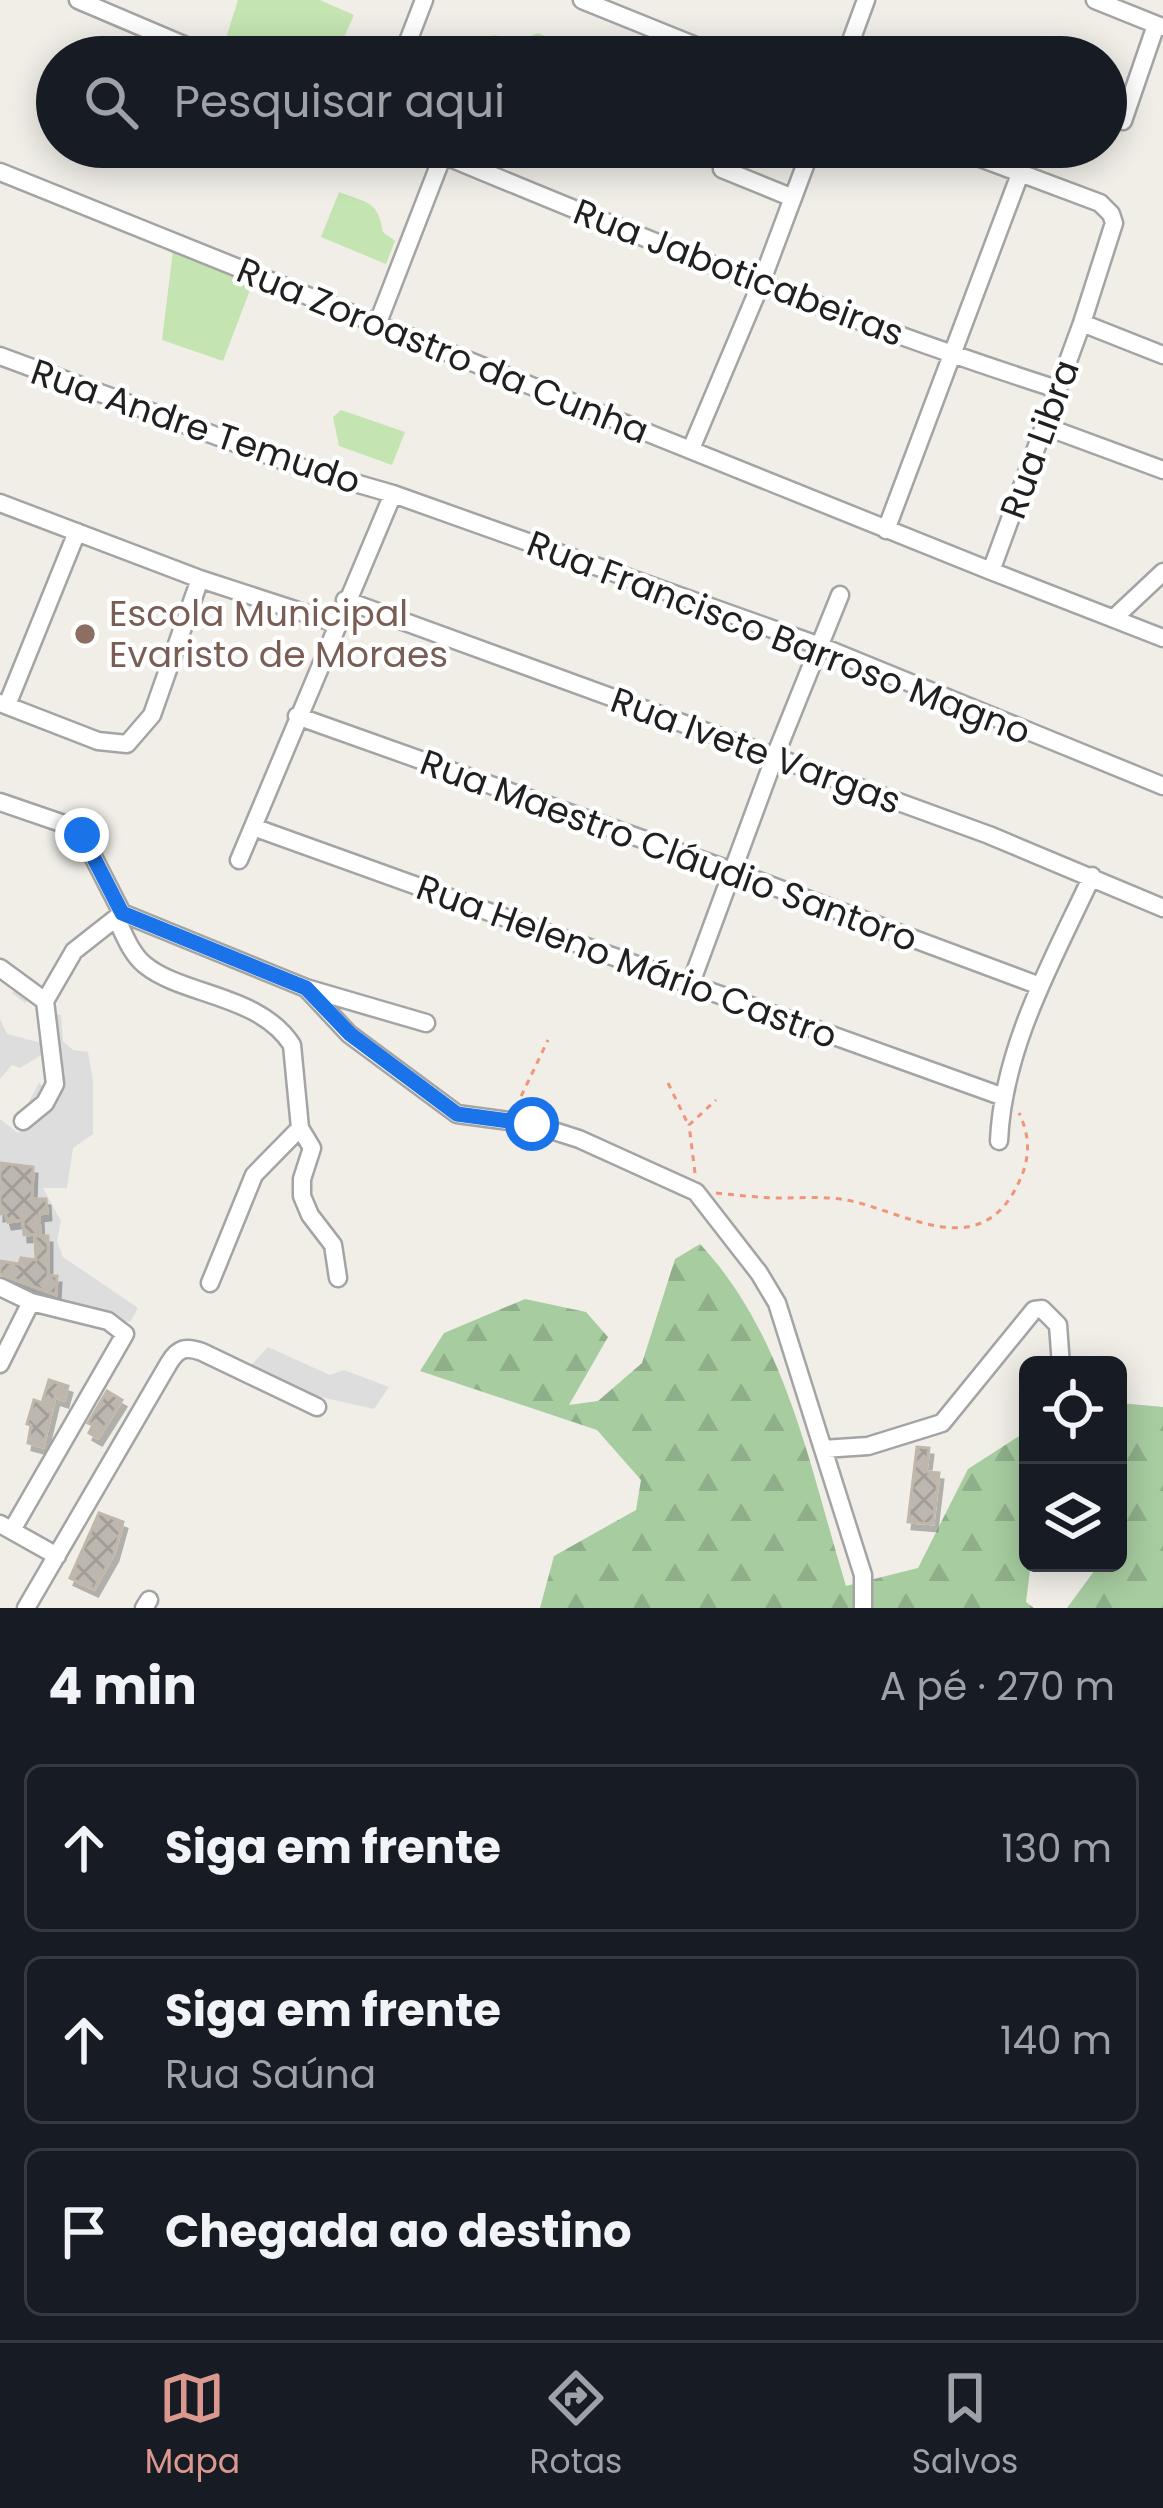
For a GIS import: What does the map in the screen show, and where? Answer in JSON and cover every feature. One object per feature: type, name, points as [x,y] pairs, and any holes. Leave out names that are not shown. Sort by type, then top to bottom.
[{"type":"street","points":[[78,0],[163,36]]},
{"type":"street","points":[[411,36],[424,0]]},
{"type":"street","points":[[582,0],[671,36]]},
{"type":"street","points":[[853,36],[866,0]]},
{"type":"street","points":[[1095,0],[1160,26],[1127,111]]},
{"type":"street","points":[[377,325],[438,168]]},
{"type":"street","name":"Rua Jaboticabeiras","points":[[475,168],[760,284],[1057,389]]},
{"type":"street","points":[[691,449],[804,168]]},
{"type":"street","points":[[1005,168],[1020,174],[886,530],[1163,638]]},
{"type":"street","points":[[722,169],[793,198]]},
{"type":"street","name":"Rua Zoroastro da Cunha","points":[[0,172],[886,530]]},
{"type":"street","name":"Rua Libra","points":[[991,571],[1112,236],[1112,214],[1100,203],[1020,174]]},
{"type":"street","points":[[1082,323],[1163,355]]},
{"type":"street","name":"Rua Andre Temudo","points":[[0,356],[303,468],[393,494]]},
{"type":"street","points":[[1044,426],[1163,470]]},
{"type":"street","points":[[239,860],[393,494]]},
{"type":"street","name":"Rua Francisco Barroso Magno","points":[[393,494],[820,646],[1163,786]]},
{"type":"street","points":[[0,503],[200,579],[335,623]]},
{"type":"street","points":[[76,532],[4,704],[98,741],[127,744],[152,715],[200,579]]},
{"type":"street","points":[[1114,618],[1163,572]]},
{"type":"street","points":[[691,983],[840,596]]},
{"type":"street","name":"Rua Ivete Vargas","points":[[345,600],[775,756],[1092,876],[1163,908]]},
{"type":"street","name":"Rua Maestro Cláudio Santoro","points":[[297,716],[1040,986]]},
{"type":"street","points":[[0,802],[67,825],[82,835],[131,948],[148,968],[230,999],[285,1035],[294,1057],[300,1128],[312,1148],[302,1196],[333,1245],[338,1278]]},
{"type":"street","name":"Rua Heleno Mário Castro","points":[[254,827],[1001,1096]]},
{"type":"street","points":[[999,1141],[1001,1096],[1040,986],[1092,876]]},
{"type":"street","points":[[119,915],[306,988],[426,1023]]},
{"type":"street","points":[[23,1121],[45,1103],[55,1084],[46,1001],[74,951],[119,915]]},
{"type":"street","points":[[0,968],[46,1001]]},
{"type":"street","points":[[306,988],[350,1034],[457,1114],[511,1120],[579,1139],[696,1192],[777,1303],[863,1575],[863,1608]]},
{"type":"street","points":[[210,1283],[254,1175],[300,1128]]},
{"type":"street","points":[[0,1287],[31,1302],[108,1321],[125,1334],[6,1527],[57,1556]]},
{"type":"street","points":[[0,1364],[31,1302]]},
{"type":"street","points":[[823,1449],[868,1446],[942,1423],[1034,1310],[1042,1310],[1058,1325],[1060,1356]]},
{"type":"street","points":[[26,1608],[180,1350],[202,1352],[317,1407]]},
{"type":"path","points":[[511,1120],[548,1040]]},
{"type":"path","points":[[668,1083],[689,1125],[696,1192],[843,1199],[924,1225],[967,1227],[1004,1206],[1027,1166],[1024,1124],[1013,1104],[1001,1096]]},
{"type":"path","points":[[689,1125],[716,1100]]},
{"type":"shaded area","points":[[20,984],[50,1013],[61,1015],[63,1041],[73,1050],[88,1052],[93,1081],[93,1134],[73,1148],[67,1188],[43,1188],[61,1221],[57,1241],[63,1257],[138,1308],[130,1322],[0,1280],[0,1119],[18,1133],[36,1115],[24,1111],[39,1083],[54,1097],[59,1057],[40,1056],[20,1068],[12,1065],[0,1079],[0,1019],[7,1034],[42,1043],[40,1008],[31,997],[25,1003],[12,993]]},
{"type":"shaded area","points":[[268,1347],[330,1375],[344,1370],[389,1387],[374,1409],[290,1390],[245,1372]]},
{"type":"green space","points":[[238,0],[320,0],[354,15],[344,36],[227,35]]},
{"type":"green space","points":[[339,192],[370,204],[378,214],[383,232],[395,241],[386,264],[321,237]]},
{"type":"green space","points":[[173,250],[253,282],[223,361],[162,340]]},
{"type":"green space","points":[[341,410],[405,432],[392,465],[339,446],[333,417]]},
{"type":"green space","points":[[700,1244],[754,1320],[792,1405],[846,1586],[918,1568],[968,1469],[1019,1436],[1019,1572],[1030,1572],[1026,1602],[1034,1608],[540,1608],[554,1556],[636,1510],[641,1480],[597,1430],[420,1371],[444,1333],[525,1299],[586,1312],[608,1337],[569,1405],[598,1401],[642,1363],[675,1259]]},
{"type":"green space","points":[[1127,1404],[1163,1407],[1163,1608],[1067,1608],[1093,1572],[1127,1572]]},
{"type":"building","points":[[0,1163],[33,1167],[32,1199],[46,1199],[47,1213],[39,1214],[40,1234],[24,1235],[23,1220],[8,1222],[5,1213],[0,1214]]},
{"type":"building","points":[[35,1236],[48,1236],[48,1276],[57,1276],[56,1295],[0,1274],[0,1261],[36,1260]]},
{"type":"building","points":[[49,1380],[68,1386],[64,1400],[55,1397],[43,1447],[28,1443],[31,1425],[27,1424],[34,1400],[42,1403]]},
{"type":"building","points":[[107,1391],[122,1400],[98,1438],[89,1433],[93,1425],[88,1423]]},
{"type":"building","points":[[917,1447],[929,1448],[926,1472],[939,1473],[933,1524],[908,1522]]},
{"type":"building","points":[[99,1513],[123,1522],[114,1554],[94,1589],[70,1578]]},
{"type":"place","name":"Escola Municipal Evaristo de Moraes","points":[[85,634]]},
{"type":"route","points":[[82,835],[122,913],[306,988],[350,1034],[457,1114],[532,1124]]}]
